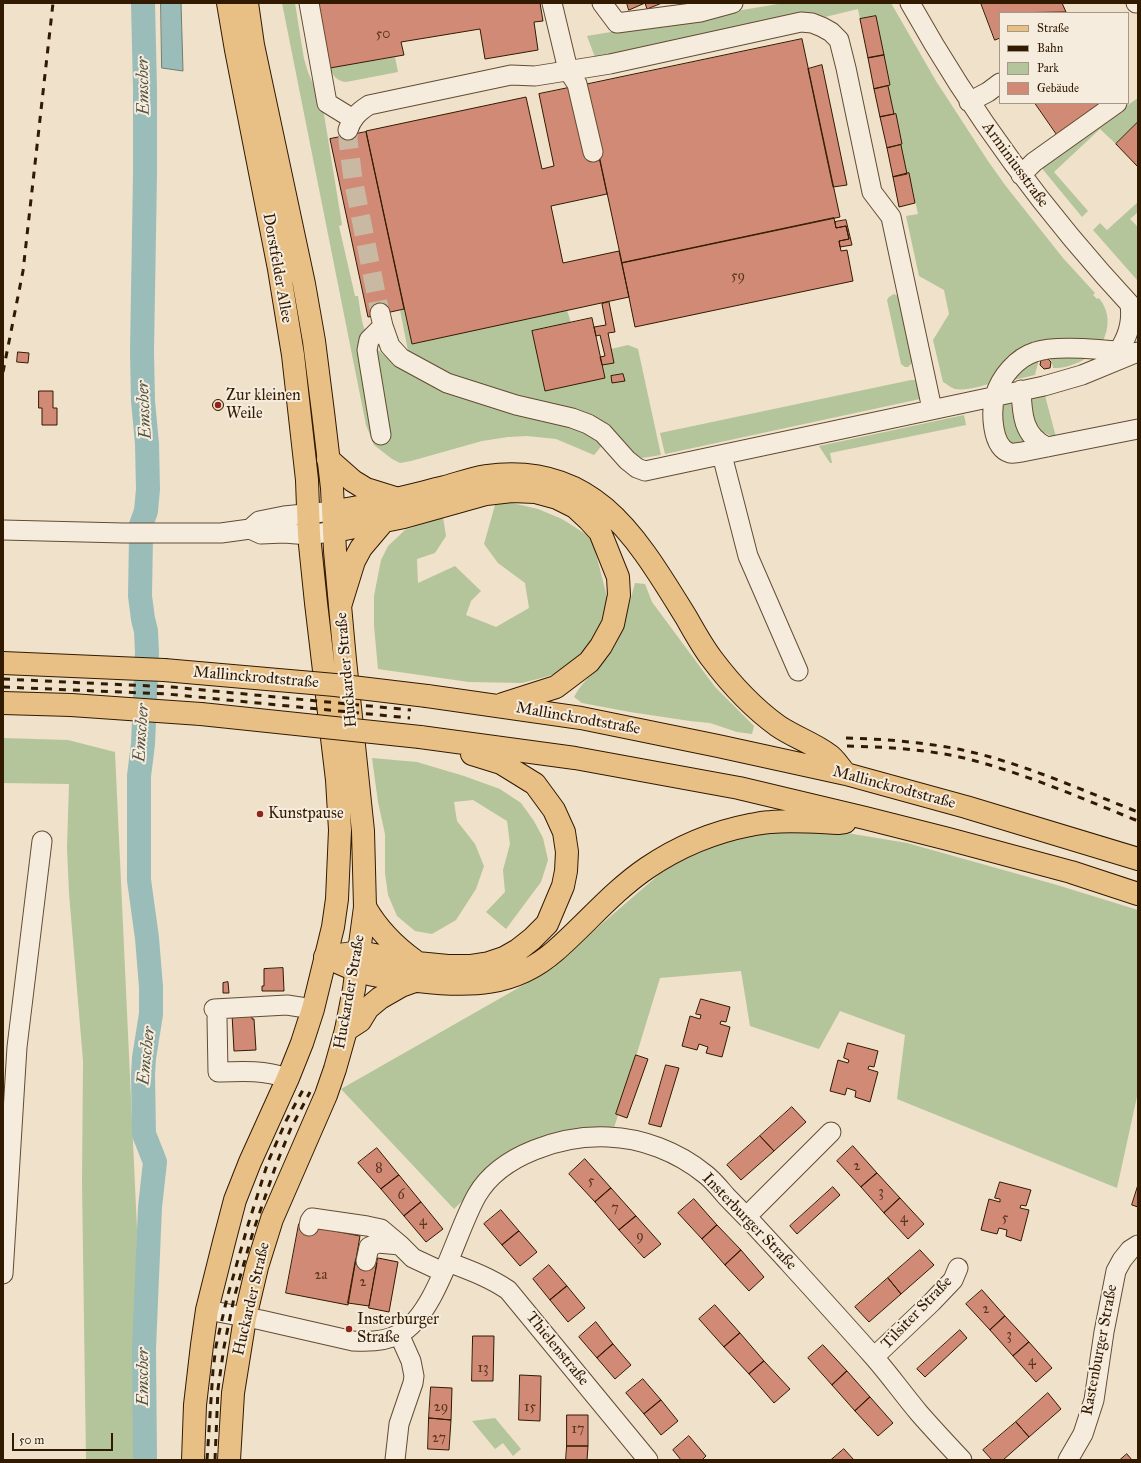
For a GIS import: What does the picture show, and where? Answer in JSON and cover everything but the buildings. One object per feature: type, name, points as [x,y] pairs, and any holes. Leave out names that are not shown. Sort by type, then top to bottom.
[{"type":"main road","name":"Dorstfelder Allee","points":[[228,3],[237,58],[279,269],[293,355],[307,480],[309,524]]},
{"type":"main road","name":"Dorstfelder Allee","points":[[247,3],[253,45],[304,284],[314,341],[334,521]]},
{"type":"main road","points":[[328,459],[353,481],[366,489],[396,499]]},
{"type":"main road","points":[[334,521],[354,508],[396,499],[485,476],[514,474],[537,476],[570,485],[594,499],[616,518],[638,543],[664,581],[711,658],[755,707],[778,726],[830,755],[846,774]]},
{"type":"main road","points":[[334,521],[382,522],[486,494],[512,491],[535,492],[557,498],[575,507],[600,532],[618,577],[619,595],[614,624],[602,646],[589,662],[556,687],[499,706]]},
{"type":"main road","name":"Huckarder Straße","points":[[229,1460],[233,1394],[245,1318],[272,1219],[326,1096],[346,1030],[354,989],[365,907],[363,830],[345,660],[335,551],[334,521]]},
{"type":"main road","points":[[340,602],[354,561],[361,548],[382,522]]},
{"type":"main road","name":"Huckarder Straße","points":[[193,1460],[195,1405],[202,1345],[207,1310],[224,1242],[235,1200],[250,1162],[288,1078],[313,1010],[333,927],[337,900],[340,830],[337,780],[316,603],[309,524]]},
{"type":"main road","name":"Mallinckrodtstraße","points":[[3,663],[180,671],[335,685],[427,696],[596,721],[846,774],[966,807],[1138,859]]},
{"type":"main road","points":[[3,703],[71,705],[201,714],[420,737],[575,758],[739,788],[866,818],[1071,872],[1138,894]]},
{"type":"main road","points":[[325,957],[358,961],[376,976],[416,972],[448,966],[470,966],[490,963],[504,958],[532,940],[547,924],[557,903],[566,871],[567,852],[564,832],[554,810],[535,784],[501,763],[420,737]]},
{"type":"main road","points":[[365,907],[372,920],[384,935],[398,948],[416,972],[458,985],[485,983],[518,974],[537,964],[554,952],[615,894],[647,868],[674,852],[707,837],[738,828],[770,822],[838,823],[866,818]]},
{"type":"main road","points":[[346,1030],[360,1021],[368,1008],[380,998],[401,986],[416,972]]},
{"type":"street","points":[[309,3],[327,104],[350,124],[358,113],[368,105],[511,75],[535,76],[610,64],[801,22],[812,23],[831,32],[839,40],[872,192],[891,217],[932,409]]},
{"type":"street","points":[[552,3],[568,70],[577,84],[593,152]]},
{"type":"street","points":[[602,3],[616,23],[700,12],[733,3]]},
{"type":"street","name":"Arminiusstraße","points":[[910,3],[969,102],[1020,175],[1053,217],[1134,309]]},
{"type":"street","points":[[969,102],[988,92],[999,84]]},
{"type":"street","points":[[1020,175],[1034,162],[1116,104]]},
{"type":"street","points":[[1131,352],[1124,342],[1134,309]]},
{"type":"street","points":[[381,435],[366,350],[369,340],[382,320],[390,346],[401,358],[421,370],[448,383],[482,395],[516,405],[572,418],[588,424],[603,433],[627,460],[637,468],[645,471],[1057,383],[1106,366],[1131,352]]},
{"type":"street","points":[[1131,352],[1084,348],[1054,348],[1035,352],[1019,360],[1008,372],[995,396],[993,412],[994,432],[997,441],[1010,453],[1138,429]]},
{"type":"street","points":[[1021,390],[1024,421],[1029,432],[1039,443],[1048,447]]},
{"type":"street","points":[[722,455],[748,556],[798,671]]},
{"type":"street","points":[[3,530],[184,534],[220,533],[250,529],[259,521],[284,516],[309,524],[334,521]]},
{"type":"street","points":[[3,1274],[17,1047],[42,841]]},
{"type":"street","points":[[288,1078],[257,1071],[218,1072],[215,1014],[287,1005],[313,1010]]},
{"type":"street","points":[[747,1216],[831,1132]]},
{"type":"street","name":"Insterburger Straße","points":[[207,1310],[359,1342],[382,1340],[399,1334],[411,1326],[428,1303],[477,1194],[493,1174],[512,1161],[544,1145],[579,1138],[606,1137],[635,1140],[673,1153],[705,1174],[747,1216],[874,1357],[918,1412],[962,1460]]},
{"type":"street","points":[[309,1226],[312,1218],[381,1229],[399,1253]]},
{"type":"street","points":[[366,1261],[369,1247],[378,1243],[399,1253]]},
{"type":"street","name":"Rastenburger Straße","points":[[1068,1460],[1083,1434],[1094,1400],[1104,1332],[1116,1271],[1130,1250],[1138,1245]]},
{"type":"street","name":"Thielenstraße","points":[[399,1253],[445,1267],[476,1273],[498,1283],[508,1290],[648,1460]]},
{"type":"street","name":"Tilsiter Straße","points":[[874,1357],[953,1280],[958,1268]]},
{"type":"street","points":[[395,1460],[399,1424],[414,1376],[411,1360],[399,1334]]},
{"type":"green space","points":[[282,3],[295,3],[304,59],[323,108],[342,225],[339,226],[355,296],[358,296],[363,324],[369,339],[384,355],[408,371],[572,425],[604,443],[594,455],[556,439],[527,436],[482,441],[400,463],[392,459],[374,445],[366,425]]},
{"type":"green space","points":[[784,3],[891,3],[936,81],[988,161],[1005,185],[1063,258],[1095,293],[1093,295],[1097,299],[1099,298],[1103,303],[1108,320],[1105,337],[1102,343],[1047,344],[992,383],[979,387],[955,389],[943,382],[933,340],[949,314],[944,290],[919,276],[906,216],[918,214],[909,173],[907,174],[896,114],[894,114],[888,86],[890,85],[876,16],[860,19],[858,9],[825,17],[813,13],[596,60],[587,36]]},
{"type":"green space","points":[[395,57],[398,72],[346,82],[340,81],[336,78],[330,68]]},
{"type":"green space","points":[[1138,98],[1138,122],[1116,144],[1100,129],[1054,172],[1088,211],[1082,217],[1040,166]]},
{"type":"green space","points":[[1138,202],[1138,212],[1130,219],[1138,227],[1137,280],[1093,230],[1100,223],[1107,230]]},
{"type":"green space","points":[[894,294],[900,297],[913,362],[908,367],[901,364],[887,300]]},
{"type":"green space","points":[[404,309],[412,344],[567,310],[571,323],[532,331],[545,391],[605,378],[602,365],[614,362],[611,349],[628,345],[638,349],[661,455],[642,458],[573,412],[452,377],[409,356],[400,310]]},
{"type":"green space","points":[[1093,354],[1074,364],[1058,368],[1053,368],[1052,362],[1047,356],[1039,359],[1035,375],[1009,381],[1039,356]]},
{"type":"green space","points":[[915,380],[919,384],[920,399],[665,454],[660,433]]},
{"type":"green space","points":[[1044,392],[1056,437],[1048,435],[1038,428],[1033,419],[1029,399]]},
{"type":"green space","points":[[1006,403],[1013,405],[1024,436],[1024,440],[1020,444],[1011,447],[1001,435],[1003,405]]},
{"type":"green space","points":[[964,415],[966,425],[830,453],[832,463],[830,463],[819,446]]},
{"type":"green space","points":[[508,502],[538,509],[562,519],[592,538],[607,597],[606,614],[602,630],[576,665],[564,671],[522,683],[469,682],[378,669],[374,626],[374,596],[381,560],[388,546],[405,530],[443,517],[446,536],[435,553],[417,559],[418,583],[455,566],[481,591],[471,601],[466,615],[496,627],[529,608],[525,583],[498,563],[484,544],[495,505]]},
{"type":"green space","points":[[635,583],[645,584],[652,602],[715,687],[754,726],[752,734],[737,732],[710,723],[630,712],[582,703],[574,697],[582,685],[612,651],[623,626]]},
{"type":"green space","points":[[3,738],[68,740],[115,752],[137,1229],[135,1460],[86,1460],[82,1182],[83,1061],[69,893],[67,848],[69,784],[3,783]]},
{"type":"green space","points":[[372,758],[417,762],[464,776],[500,789],[521,803],[534,821],[543,838],[548,860],[541,882],[506,929],[486,912],[505,892],[503,870],[510,844],[507,821],[473,800],[454,802],[457,821],[475,844],[484,866],[476,889],[456,920],[432,934],[415,931],[397,916],[388,895],[385,873],[385,834],[378,802]]},
{"type":"green space","points":[[756,829],[841,832],[907,843],[1057,885],[1138,910],[1138,1092],[1117,1188],[897,1099],[905,1035],[840,1011],[819,1049],[750,1026],[741,971],[660,978],[614,1128],[495,1169],[454,1209],[341,1089],[555,967],[590,934],[669,866]]},
{"type":"green space","points":[[495,1418],[521,1449],[513,1456],[503,1443],[495,1449],[472,1421]]},
{"type":"water","points":[[161,3],[181,3],[183,71],[162,68]]},
{"type":"waterway","name":"Emscher","points":[[143,3],[145,174],[142,352],[148,489],[146,511],[141,525],[140,596],[146,631],[147,653],[143,744],[139,776],[139,880],[147,938],[151,987],[151,1014],[144,1058],[143,1075],[144,1134],[155,1162],[150,1207],[144,1348],[145,1460]]},
{"type":"tunnel","points":[[348,130],[353,179],[380,313]]},
{"type":"railway","points":[[3,372],[23,271],[53,3]]},
{"type":"railway","points":[[3,679],[172,687],[411,710]]},
{"type":"railway","points":[[3,687],[167,694],[410,718]]},
{"type":"railway","points":[[846,738],[916,743],[981,754],[1049,777],[1138,812]]},
{"type":"railway","points":[[847,746],[906,749],[935,752],[964,758],[1030,778],[1138,821]]},
{"type":"railway","points":[[207,1460],[213,1370],[216,1346],[227,1298],[268,1162],[286,1121],[304,1088]]},
{"type":"railway","points":[[215,1460],[218,1389],[224,1347],[234,1298],[253,1232],[276,1165],[291,1128],[310,1092]]},
{"type":"place","name":"Zur kleinen Weile","points":[[218,405]]},
{"type":"place","name":"Kunstpause","points":[[260,814]]},
{"type":"place","name":"Insterburger Straße","points":[[349,1329]]}]
